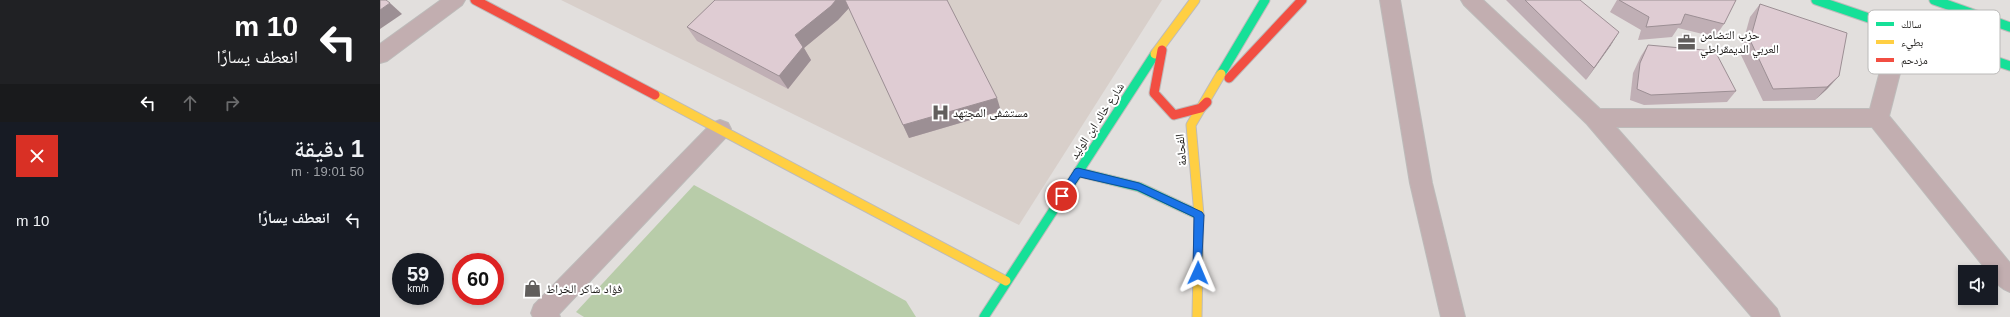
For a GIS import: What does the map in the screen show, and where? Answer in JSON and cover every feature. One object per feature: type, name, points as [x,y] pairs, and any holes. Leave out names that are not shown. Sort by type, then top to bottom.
[{"type":"main road","points":[[475,0],[1006,281]]},
{"type":"main road","name":"شارع خالد ابن الوليد","points":[[984,317],[1006,281],[1164,41],[1195,0]]},
{"type":"main road","name":"الفحامة","points":[[1197,317],[1199,215],[1191,125],[1265,0]]},
{"type":"main road","points":[[1164,41],[1154,93],[1174,115],[1201,108],[1302,0]]},
{"type":"main road","points":[[1816,0],[1868,18]]},
{"type":"main road","points":[[1934,0],[1963,10]]},
{"type":"main road","points":[[2000,23],[2010,26]]},
{"type":"main road","points":[[2000,63],[2010,66]]},
{"type":"main road","points":[[1078,172],[1139,187],[1199,215]]},
{"type":"street","points":[[380,55],[455,0]]},
{"type":"street","points":[[1390,0],[1421,183],[1453,317]]},
{"type":"street","points":[[1471,0],[1595,118],[1768,317]]},
{"type":"street","points":[[1878,118],[1890,74]]},
{"type":"street","points":[[1595,118],[1878,118]]},
{"type":"street","points":[[1878,118],[2010,281]]},
{"type":"street","points":[[545,315],[720,129]]},
{"type":"shaded area","name":"مستشفى المجتهد","points":[[561,0],[1162,0],[1019,225]]},
{"type":"green space","points":[[694,185],[906,301],[916,317],[584,317],[576,312]]},
{"type":"building","points":[[380,0],[386,0],[390,3],[380,10]]},
{"type":"building","points":[[715,0],[836,0],[831,6],[795,35],[803,47],[779,76],[687,27]]},
{"type":"building","points":[[845,0],[947,0],[997,98],[903,125]]},
{"type":"building","points":[[1525,0],[1580,0],[1619,32],[1594,68]]},
{"type":"building","points":[[1619,0],[1736,0],[1724,24],[1685,14],[1681,24],[1646,27],[1649,17]]},
{"type":"building","points":[[1760,4],[1847,33],[1839,76],[1827,87],[1773,89],[1750,40]]},
{"type":"building","points":[[1648,45],[1715,51],[1736,91],[1651,95],[1637,89],[1640,63]]},
{"type":"traffic: fast","points":[[1221,74],[1265,0]]},
{"type":"traffic: fast","points":[[1816,0],[1868,18]]},
{"type":"traffic: fast","points":[[1934,0],[1962,10]]},
{"type":"traffic: fast","points":[[2000,23],[2010,27]]},
{"type":"traffic: fast","points":[[984,317],[1155,54]]},
{"type":"traffic: fast","points":[[2000,63],[2010,66]]},
{"type":"traffic: fast","points":[[1078,172],[1139,187],[1199,215]]},
{"type":"traffic: slow","points":[[1155,54],[1195,0]]},
{"type":"traffic: slow","points":[[1197,317],[1199,215],[1191,125],[1221,74]]},
{"type":"traffic: slow","points":[[655,95],[1006,281]]},
{"type":"traffic: jam","points":[[475,0],[655,95]]},
{"type":"traffic: jam","points":[[1229,78],[1302,0]]},
{"type":"traffic: jam","points":[[1162,50],[1154,93],[1174,115],[1201,108],[1207,102]]},
{"type":"place","name":"حزب التضامن العربي الديمقراطي","points":[[1687,42]]},
{"type":"place","name":"مستشفى المجتهد","points":[[940,113]]},
{"type":"place","name":"فؤاد شاكر الخراط","points":[[533,289]]},
{"type":"route","points":[[1062,196],[1078,172],[1139,187],[1199,215],[1198,273]]}]
